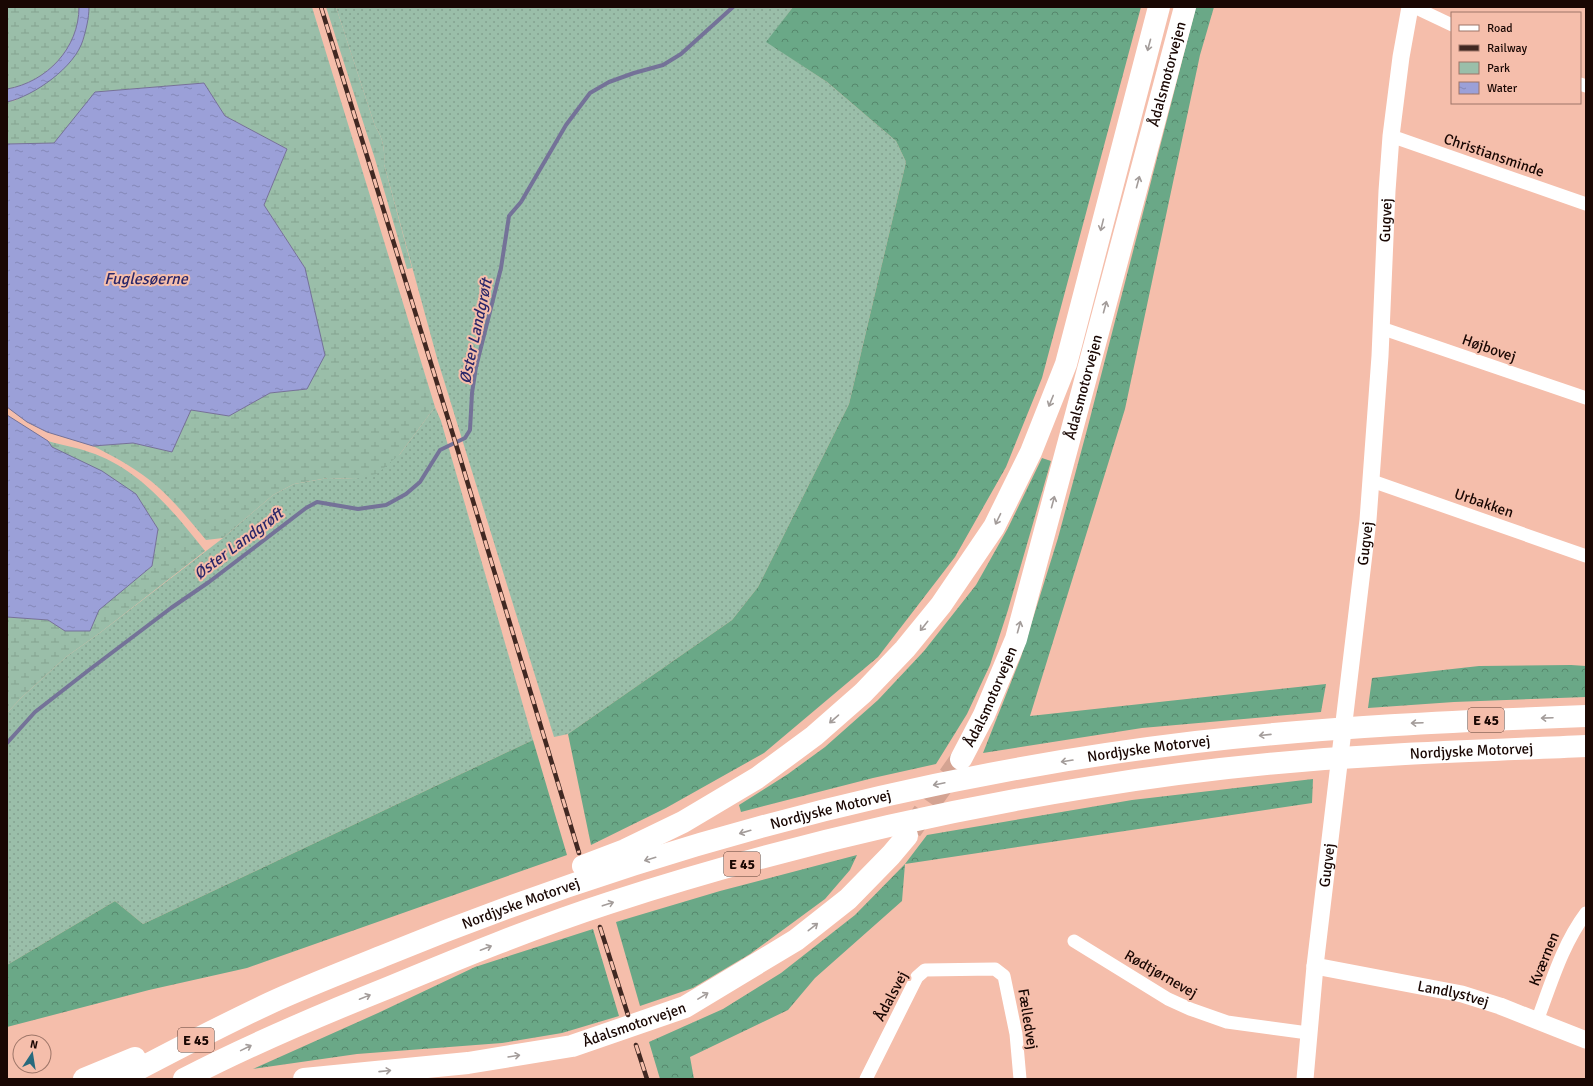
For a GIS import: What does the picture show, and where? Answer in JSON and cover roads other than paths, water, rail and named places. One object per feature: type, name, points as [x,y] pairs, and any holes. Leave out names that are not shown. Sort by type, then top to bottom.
[{"type":"highway","name":"Ådalsmotorvejen","points":[[268,1004],[444,918],[625,850],[683,822],[757,778],[814,736],[863,693],[905,649],[941,605],[994,526],[1031,452],[1066,364],[1159,7]]},
{"type":"highway","name":"Ådalsmotorvejen","points":[[961,759],[984,715],[1016,639],[1185,7]]},
{"type":"highway","name":"Nordjyske Motorvej","points":[[120,1079],[268,1004],[448,929],[580,881],[687,848],[789,819],[984,775],[1089,757],[1185,744],[1304,730],[1586,716]]},
{"type":"highway","name":"Nordjyske Motorvej","points":[[184,1079],[274,1034],[465,956],[606,904],[701,875],[876,829],[992,804],[1093,787],[1300,761],[1387,755],[1586,746]]},
{"type":"highway","name":"Ådalsmotorvejen","points":[[304,1079],[468,1063],[572,1046],[685,1007],[796,940],[848,899],[891,855],[907,836]]},
{"type":"highway","points":[[84,1079],[268,1004]]},
{"type":"street","name":"Gugvej","points":[[1305,1079],[1315,966],[1372,481],[1391,136],[1401,58],[1410,7]]},
{"type":"street","points":[[1414,7],[1451,25]]},
{"type":"street","name":"Christiansminde","points":[[1391,136],[1586,204]]},
{"type":"street","name":"Højbovej","points":[[1381,328],[1586,398]]},
{"type":"street","name":"Urbakken","points":[[1372,481],[1586,556]]},
{"type":"street","name":"Kværnen","points":[[1537,1021],[1563,952],[1574,930],[1586,913]]},
{"type":"street","name":"Rødtjørnevej","points":[[1074,941],[1168,999],[1190,1009],[1227,1022],[1308,1033]]},
{"type":"street","name":"Landlystvej","points":[[1315,966],[1462,994],[1500,1006],[1586,1040]]},
{"type":"street","name":"Ådalsvej","points":[[866,1079],[917,977],[925,970],[995,969]]},
{"type":"street","name":"Fælledvej","points":[[995,969],[1004,976],[1016,1034],[1020,1079]]},
{"type":"water","points":[[79,7],[89,7],[88,20],[79,50],[72,60],[63,70],[41,87],[18,99],[7,102],[7,89],[22,85],[35,79],[58,61],[67,49],[73,36],[78,22]]},
{"type":"water","name":"Fuglesøerne","points":[[204,83],[225,116],[287,149],[264,205],[305,268],[325,355],[307,389],[270,393],[229,416],[191,410],[172,452],[133,443],[93,446],[47,432],[27,422],[7,407],[7,144],[54,143],[95,92]]},
{"type":"water","points":[[7,415],[48,441],[52,447],[102,471],[136,494],[158,529],[152,566],[99,610],[90,631],[65,631],[48,620],[7,617]]},
{"type":"waterway","name":"Øster Landgrøft","points":[[7,743],[35,712],[171,608],[209,582],[306,508],[317,502],[358,509],[386,505],[406,494],[420,482],[440,450],[465,438],[470,430],[472,393],[476,367],[501,268],[509,216],[521,202],[566,125],[590,93],[609,82],[663,65],[681,54],[733,7]]},
{"type":"tunnel","points":[[911,830],[961,759]]},
{"type":"railway","points":[[321,7],[458,451],[579,853]]},
{"type":"railway","points":[[600,927],[628,1015]]},
{"type":"railway","points":[[636,1045],[647,1079]]}]
